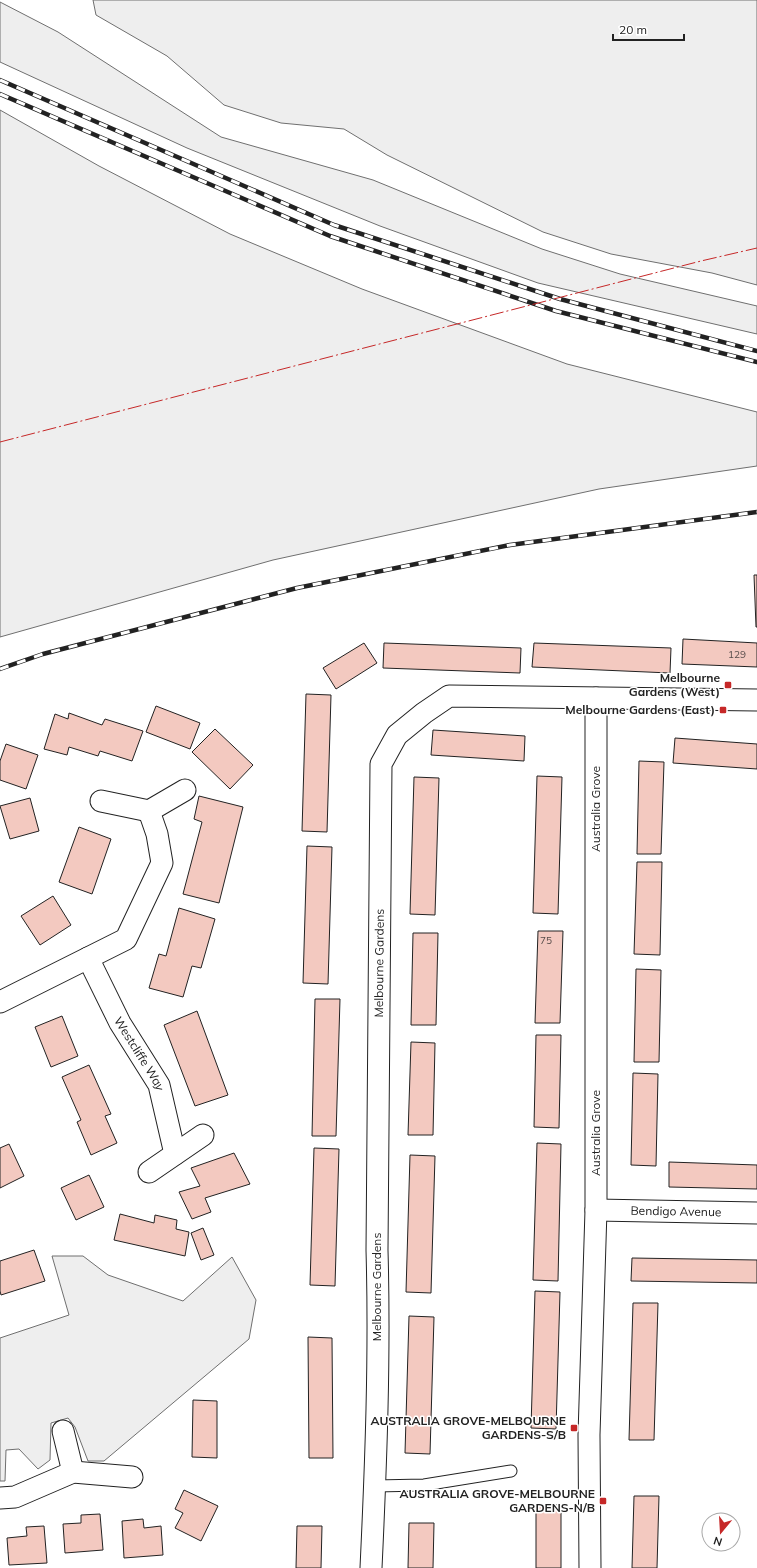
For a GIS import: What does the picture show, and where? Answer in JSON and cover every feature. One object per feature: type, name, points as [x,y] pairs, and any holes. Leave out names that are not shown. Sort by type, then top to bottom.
[{"type":"street","name":"Melbourne Gardens","points":[[371,1568],[375,1486],[379,1303],[377,1242],[381,764],[397,735],[448,696],[757,700]]},
{"type":"street","name":"Australia Grove","points":[[590,1568],[589,1435],[596,1210],[596,698]]},
{"type":"street","points":[[101,801],[149,811],[185,790]]},
{"type":"street","points":[[0,1002],[126,939],[162,863],[157,834],[149,811]]},
{"type":"street","name":"Westcliffe Way","points":[[88,958],[120,1023],[159,1085],[174,1154]]},
{"type":"street","points":[[149,1172],[203,1135]]},
{"type":"street","name":"Bendigo Avenue","points":[[596,1210],[757,1213]]},
{"type":"street","points":[[63,1431],[73,1472]]},
{"type":"street","points":[[0,1498],[15,1497],[73,1472],[132,1477]]},
{"type":"lane","points":[[375,1486],[424,1485],[511,1471]]},
{"type":"shaded area","points":[[93,0],[757,0],[757,285],[712,273],[611,254],[543,232],[387,155],[344,129],[281,123],[224,105],[167,56],[96,15]]},
{"type":"shaded area","points":[[0,2],[58,32],[221,137],[373,180],[542,249],[620,274],[757,306],[757,334],[538,283],[380,226],[187,148],[0,62]]},
{"type":"shaded area","points":[[0,110],[99,166],[230,234],[362,289],[567,364],[757,412],[757,466],[599,489],[273,560],[0,637]]},
{"type":"shaded area","points":[[52,1256],[83,1256],[108,1275],[183,1301],[232,1257],[256,1300],[249,1339],[104,1461],[88,1461],[75,1427],[68,1418],[51,1423],[50,1460],[38,1469],[19,1449],[6,1450],[5,1481],[0,1481],[0,1338],[69,1315]]},
{"type":"building","points":[[754,575],[757,575],[757,627],[756,627]]},
{"type":"building","points":[[683,639],[757,643],[757,667],[682,664]]},
{"type":"building","points":[[364,643],[377,663],[336,689],[323,668]]},
{"type":"building","points":[[384,643],[521,648],[520,673],[383,668]]},
{"type":"building","points":[[534,643],[671,648],[670,673],[532,667]]},
{"type":"building","points":[[306,694],[331,695],[327,832],[302,831]]},
{"type":"building","points":[[156,706],[200,723],[190,749],[146,732]]},
{"type":"building","points":[[69,713],[102,725],[105,719],[143,731],[132,761],[100,751],[98,756],[69,747],[67,755],[44,749],[55,714],[68,719]]},
{"type":"building","points":[[215,729],[253,765],[230,789],[192,752]]},
{"type":"building","points":[[433,730],[525,736],[524,761],[431,755]]},
{"type":"building","points":[[675,738],[757,744],[757,769],[673,763]]},
{"type":"building","points":[[6,744],[38,755],[26,789],[0,780],[0,761]]},
{"type":"building","points":[[639,761],[664,762],[661,854],[637,854]]},
{"type":"building","points":[[537,776],[562,777],[558,914],[533,913]]},
{"type":"building","points":[[414,777],[439,778],[435,915],[410,914]]},
{"type":"building","points":[[199,796],[243,807],[219,903],[183,894],[202,822],[194,819]]},
{"type":"building","points":[[30,798],[39,831],[10,839],[0,806]]},
{"type":"building","points":[[79,827],[111,839],[92,894],[59,882]]},
{"type":"building","points":[[307,846],[332,847],[328,984],[303,983]]},
{"type":"building","points":[[637,862],[662,862],[660,955],[634,954]]},
{"type":"building","points":[[53,896],[71,925],[40,945],[21,916]]},
{"type":"building","points":[[179,908],[215,919],[201,968],[192,966],[183,997],[149,988],[159,954],[166,956]]},
{"type":"building","points":[[538,931],[563,931],[560,1023],[535,1023]]},
{"type":"building","points":[[413,933],[438,933],[436,1025],[411,1025]]},
{"type":"building","points":[[636,969],[661,970],[659,1062],[634,1062]]},
{"type":"building","points":[[315,999],[340,999],[336,1136],[312,1136]]},
{"type":"building","points":[[197,1011],[228,1095],[195,1106],[164,1025]]},
{"type":"building","points":[[62,1016],[78,1056],[51,1067],[35,1027]]},
{"type":"building","points":[[536,1035],[561,1035],[559,1128],[534,1127]]},
{"type":"building","points":[[411,1042],[435,1043],[433,1135],[408,1135]]},
{"type":"building","points":[[89,1065],[111,1114],[105,1116],[117,1143],[91,1155],[77,1122],[81,1120],[62,1077]]},
{"type":"building","points":[[633,1073],[658,1074],[656,1166],[631,1165]]},
{"type":"building","points":[[537,1143],[561,1144],[558,1281],[533,1280]]},
{"type":"building","points":[[9,1144],[24,1176],[0,1188],[0,1148]]},
{"type":"building","points":[[314,1148],[339,1149],[335,1286],[310,1285]]},
{"type":"building","points":[[234,1153],[250,1184],[205,1198],[211,1212],[192,1219],[179,1192],[200,1186],[191,1168]]},
{"type":"building","points":[[410,1155],[435,1156],[431,1293],[406,1292]]},
{"type":"building","points":[[669,1162],[757,1165],[757,1189],[669,1187]]},
{"type":"building","points":[[89,1175],[104,1207],[76,1220],[61,1188]]},
{"type":"building","points":[[120,1214],[154,1223],[155,1215],[177,1220],[176,1229],[189,1232],[185,1256],[114,1240]]},
{"type":"building","points":[[203,1228],[214,1255],[201,1260],[191,1233]]},
{"type":"building","points":[[34,1250],[45,1281],[1,1295],[0,1261]]},
{"type":"building","points":[[632,1258],[757,1260],[757,1283],[631,1281]]},
{"type":"building","points":[[535,1291],[560,1292],[556,1429],[531,1428]]},
{"type":"building","points":[[633,1303],[658,1303],[654,1440],[629,1440]]},
{"type":"building","points":[[409,1316],[434,1317],[430,1454],[405,1453]]},
{"type":"building","points":[[308,1337],[332,1338],[333,1458],[309,1458]]},
{"type":"building","points":[[193,1400],[217,1401],[217,1458],[192,1457]]},
{"type":"building","points":[[184,1490],[218,1506],[201,1541],[175,1528],[183,1513],[175,1509]]},
{"type":"building","points":[[634,1496],[659,1496],[657,1568],[632,1568]]},
{"type":"building","points":[[536,1505],[561,1505],[561,1568],[536,1568]]},
{"type":"building","points":[[100,1514],[103,1550],[65,1553],[63,1524],[81,1523],[81,1515]]},
{"type":"building","points":[[143,1519],[144,1528],[161,1526],[163,1555],[124,1558],[122,1521]]},
{"type":"building","points":[[409,1523],[434,1523],[433,1568],[408,1568]]},
{"type":"building","points":[[44,1526],[47,1563],[9,1565],[7,1538],[27,1536],[26,1527]]},
{"type":"building","points":[[297,1526],[322,1526],[321,1568],[296,1568]]},
{"type":"railway","points":[[0,80],[334,225],[560,299],[757,351]]},
{"type":"railway","points":[[0,94],[330,236],[556,311],[757,362]]},
{"type":"railway","points":[[0,669],[43,654],[297,588],[510,545],[757,512]]},
{"type":"power","points":[[0,442],[701,261],[757,248]]},
{"type":"place","name":"Melbourne Gardens (West)","points":[[728,685]]},
{"type":"place","name":"Melbourne Gardens (East)","points":[[723,710]]},
{"type":"place","name":"AUSTRALIA GROVE-MELBOURNE GARDENS-S/B","points":[[574,1428]]},
{"type":"place","name":"AUSTRALIA GROVE-MELBOURNE GARDENS-N/B","points":[[603,1501]]}]
